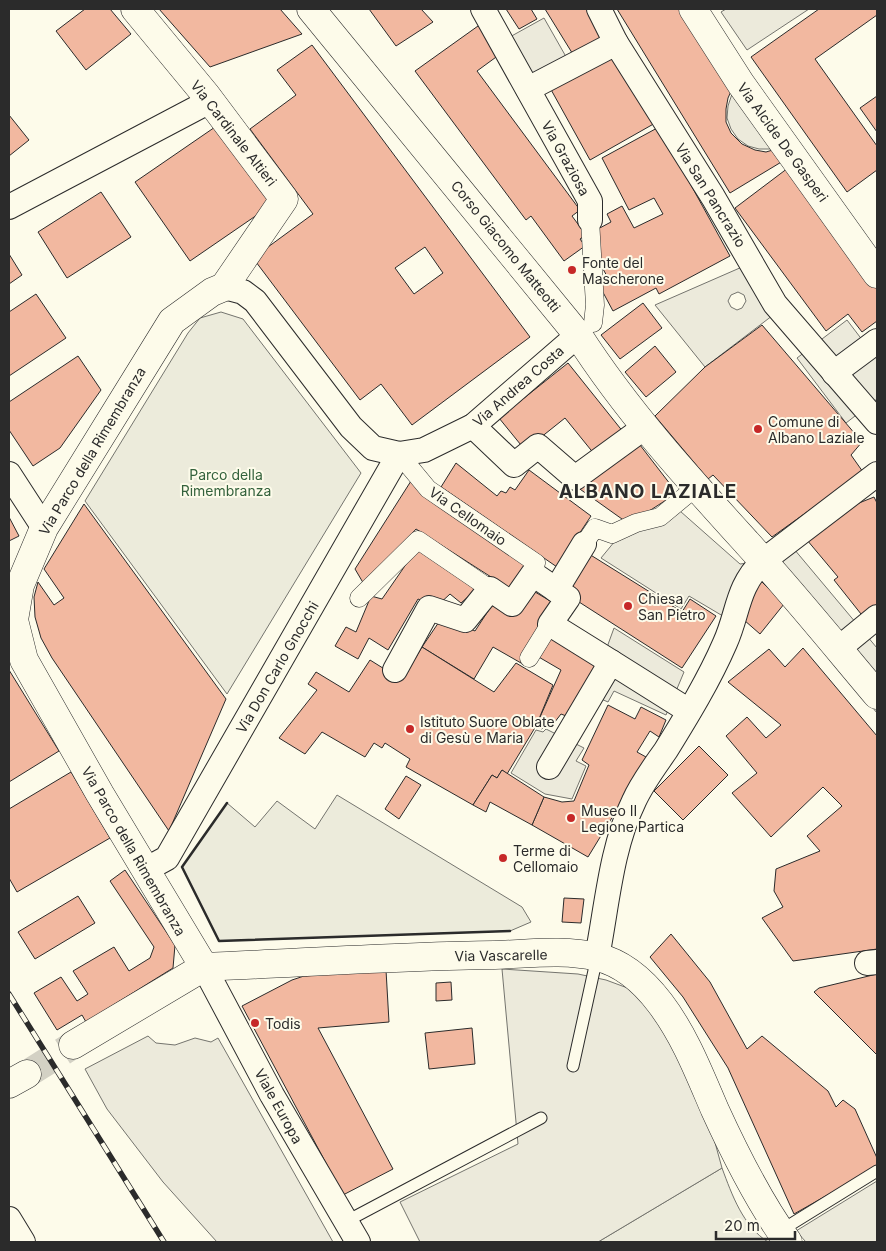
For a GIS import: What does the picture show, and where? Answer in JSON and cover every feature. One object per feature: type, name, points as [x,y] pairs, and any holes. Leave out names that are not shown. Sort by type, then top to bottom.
[{"type":"main road","name":"Via Cardinale Altieri","points":[[135,9],[210,101],[284,199],[224,287]]},
{"type":"main road","name":"Corso Giacomo Matteotti","points":[[311,9],[585,329],[604,376],[695,488],[767,567],[877,695]]},
{"type":"main road","name":"Via Alcide De Gasperi","points":[[693,9],[741,84],[877,274]]},
{"type":"main road","name":"Via Parco della Rimembranza","points":[[204,967],[145,870],[24,660],[14,620],[20,585],[44,528],[172,321],[212,292],[224,287]]},
{"type":"main road","name":"Via Vascarelle","points":[[74,1045],[204,967],[465,955],[562,954],[597,957],[626,968],[659,1002],[685,1040],[716,1112],[753,1185],[784,1237]]},
{"type":"street","name":"Via Graziosa","points":[[483,9],[590,201],[595,305],[585,329]]},
{"type":"street","name":"Via San Pancrazio","points":[[598,9],[616,43],[713,198],[775,304],[877,422]]},
{"type":"street","points":[[528,89],[616,43]]},
{"type":"street","points":[[9,207],[210,101]]},
{"type":"street","points":[[224,287],[243,292],[255,301],[351,427],[373,448],[399,454]]},
{"type":"street","name":"Via Andrea Costa","points":[[399,454],[424,450],[473,426],[585,329]]},
{"type":"street","points":[[834,373],[877,341]]},
{"type":"street","points":[[473,426],[514,465],[538,446],[575,478],[646,427]]},
{"type":"street","name":"Via Cellomaio","points":[[399,454],[428,489],[536,564],[533,574],[556,590]]},
{"type":"street","name":"Via Don Carlo Gnocchi","points":[[145,870],[167,858],[399,454]]},
{"type":"street","points":[[9,474],[44,528]]},
{"type":"street","points":[[597,957],[614,866],[634,801],[689,711],[726,643],[739,596],[754,569],[767,567],[877,474]]},
{"type":"street","points":[[529,658],[568,598],[556,590],[595,528],[612,534],[636,523],[660,517],[695,488]]},
{"type":"street","points":[[359,598],[418,540],[512,604],[533,574]]},
{"type":"street","points":[[395,670],[429,608],[465,620],[490,589]]},
{"type":"street","points":[[838,649],[877,617]]},
{"type":"street","points":[[550,624],[689,711]]},
{"type":"street","points":[[549,767],[612,662]]},
{"type":"street","name":"Viale Europa","points":[[204,967],[272,1095],[358,1242]]},
{"type":"street","points":[[9,1219],[23,1242]]},
{"type":"lane","points":[[573,1066],[597,957]]},
{"type":"lane","points":[[346,1222],[541,1118]]},
{"type":"lane","points":[[784,1237],[877,1171]]},
{"type":"green space","name":"Parco della Rimembranza","points":[[221,312],[243,319],[361,473],[227,694],[85,501],[188,333],[200,318]]},
{"type":"green space","points":[[337,795],[522,907],[531,922],[510,931],[219,941],[182,867],[227,803],[255,827],[277,801],[315,829]]},
{"type":"green space","points":[[722,1168],[734,1199],[745,1219],[768,1242],[598,1242]]},
{"type":"shaded area","points":[[726,9],[809,9],[747,50],[721,12]]},
{"type":"shaded area","points":[[544,18],[573,69],[528,94],[499,43]]},
{"type":"shaded area","points":[[732,94],[771,149],[759,149],[748,146],[738,139],[731,129],[727,118]]},
{"type":"shaded area","points":[[758,260],[785,306],[705,367],[655,305]],"holes":[[[738,292],[744,295],[746,301],[742,308],[737,310],[731,307],[728,301],[731,295]]]},
{"type":"shaded area","points":[[847,320],[863,341],[877,339],[877,399],[846,423],[797,358]]},
{"type":"shaded area","points":[[680,511],[740,564],[748,563],[733,622],[689,596],[681,609],[601,558],[615,541],[651,524],[668,522]]},
{"type":"shaded area","points":[[794,549],[877,648],[877,713],[762,575]]},
{"type":"shaded area","points":[[614,628],[684,672],[666,715],[614,691],[608,702],[590,694]]},
{"type":"shaded area","points":[[546,729],[584,748],[576,761],[586,766],[572,799],[545,794],[511,773],[536,730],[543,732]]},
{"type":"shaded area","points":[[502,969],[578,974],[606,980],[633,990],[655,1009],[706,1110],[722,1168],[598,1242],[420,1242],[400,1202],[518,1144]]},
{"type":"shaded area","points":[[148,1036],[156,1043],[175,1045],[195,1038],[211,1042],[218,1038],[333,1242],[217,1242],[163,1182],[107,1109],[85,1069]]},
{"type":"shaded area","points":[[877,1181],[877,1242],[806,1242],[796,1231]]},
{"type":"building","points":[[85,9],[110,9],[131,34],[86,70],[56,31]]},
{"type":"building","points":[[159,9],[280,9],[302,34],[210,67]]},
{"type":"building","points":[[369,9],[421,9],[433,22],[396,46]]},
{"type":"building","points":[[506,9],[531,9],[537,19],[519,29]]},
{"type":"building","points":[[545,9],[590,9],[607,37],[574,56]]},
{"type":"building","points":[[617,9],[685,9],[733,87],[726,109],[726,122],[731,133],[742,144],[755,150],[766,152],[776,149],[783,161],[730,193]]},
{"type":"building","points":[[819,9],[877,9],[877,15],[815,59],[877,146],[877,170],[847,192],[751,57]]},
{"type":"building","points":[[485,21],[503,52],[477,71],[580,210],[572,216],[586,235],[580,239],[585,246],[564,261],[531,216],[526,220],[415,71]]},
{"type":"building","points":[[312,45],[530,337],[412,425],[381,384],[360,400],[253,258],[313,214],[250,129],[296,95],[277,70]],"holes":[[[425,247],[443,273],[414,294],[395,268]]]},
{"type":"building","points":[[616,49],[657,122],[590,160],[549,86]]},
{"type":"building","points":[[877,96],[877,132],[860,108]]},
{"type":"building","points":[[9,115],[29,140],[9,156]]},
{"type":"building","points":[[218,125],[273,204],[190,261],[135,182]]},
{"type":"building","points":[[659,127],[730,256],[659,294],[656,288],[613,311],[598,283],[608,278],[598,260],[596,230],[611,222],[607,214],[622,206],[634,228],[663,214],[654,198],[629,210],[602,158]]},
{"type":"building","points":[[788,168],[877,289],[877,321],[862,332],[848,314],[826,331],[735,208]]},
{"type":"building","points":[[101,192],[131,237],[67,278],[38,232]]},
{"type":"building","points":[[9,254],[22,275],[9,284]]},
{"type":"building","points":[[36,294],[66,338],[9,376],[9,312]]},
{"type":"building","points":[[643,303],[662,328],[620,359],[601,335]]},
{"type":"building","name":"Comune di Albano Laziale","points":[[762,325],[862,442],[851,455],[863,472],[772,537],[713,475],[708,479],[655,416],[705,367]]},
{"type":"building","points":[[655,346],[676,372],[646,397],[625,372]]},
{"type":"building","points":[[78,356],[101,390],[60,448],[33,466],[9,430],[9,402]]},
{"type":"building","points":[[568,363],[624,433],[595,455],[565,418],[525,450],[499,418]]},
{"type":"building","points":[[640,445],[677,493],[629,524],[577,487]]},
{"type":"building","points":[[456,463],[497,496],[501,491],[506,493],[510,487],[515,490],[529,470],[591,516],[557,567],[441,487]]},
{"type":"building","points":[[411,481],[533,567],[513,591],[416,529],[365,586],[355,569]]},
{"type":"building","points":[[874,497],[877,503],[877,609],[865,619],[834,580],[838,577],[807,540],[849,507]]},
{"type":"building","points":[[84,504],[226,699],[169,831],[52,658],[41,638],[35,617],[34,597],[38,582],[54,605],[64,598],[44,569]]},
{"type":"building","points":[[9,517],[19,536],[9,541]]},
{"type":"building","points":[[418,547],[478,588],[461,603],[450,594],[436,607],[418,599],[388,650],[369,638],[358,659],[335,646],[346,627],[356,632],[371,596],[382,599]]},
{"type":"building","name":"Chiesa San Pietro","points":[[589,554],[682,612],[690,599],[716,616],[682,668],[565,593]]},
{"type":"building","points":[[760,580],[784,604],[760,634],[744,620],[750,606],[745,601]]},
{"type":"building","points":[[530,589],[557,605],[521,663],[493,647],[474,679],[422,647],[443,616],[475,631],[494,602]]},
{"type":"building","points":[[554,632],[597,664],[574,719],[561,714],[551,727],[546,725],[542,729],[536,726],[561,670],[537,656]]},
{"type":"building","name":"Istituto Suore Oblate di Gesù e Maria","points":[[422,647],[494,692],[516,663],[553,685],[536,726],[507,774],[502,770],[497,778],[492,775],[473,805],[406,767],[410,759],[385,743],[382,748],[374,743],[365,757],[322,732],[305,754],[279,738],[317,690],[308,684],[316,672],[349,692],[370,660],[402,680]]},
{"type":"building","points":[[803,648],[877,736],[877,949],[793,961],[762,918],[783,907],[774,891],[776,869],[820,851],[807,836],[842,806],[823,787],[771,837],[732,793],[757,773],[726,736],[747,717],[766,738],[781,725],[728,682],[769,649],[785,667]]},
{"type":"building","points":[[9,670],[59,751],[9,782]]},
{"type":"building","points":[[608,705],[635,719],[641,707],[666,720],[659,737],[650,731],[637,752],[646,757],[618,819],[613,816],[588,857],[532,825],[544,797],[562,802],[574,801],[589,765],[582,760]]},
{"type":"building","points":[[699,746],[728,775],[683,820],[654,791]]},
{"type":"building","points":[[502,770],[544,797],[532,825],[490,802],[486,812],[473,805],[492,775],[497,778]]},
{"type":"building","points":[[71,772],[110,838],[17,892],[9,878],[9,809]]},
{"type":"building","points":[[406,776],[421,785],[399,819],[385,809]]},
{"type":"building","points":[[125,870],[175,945],[173,968],[86,1022],[82,1015],[57,1030],[34,993],[61,977],[77,1001],[88,994],[73,971],[114,947],[129,971],[150,958],[154,947],[110,881]]},
{"type":"building","points":[[78,896],[95,923],[35,959],[18,932]]},
{"type":"building","points":[[564,898],[584,899],[581,923],[562,922]]},
{"type":"building","points":[[671,934],[710,982],[747,1049],[762,1036],[828,1091],[836,1107],[843,1100],[855,1109],[877,1158],[877,1167],[794,1214],[728,1068],[683,997],[650,957]]},
{"type":"building","points":[[386,970],[389,1022],[318,1028],[393,1169],[343,1195],[242,1006],[292,980],[304,976]]},
{"type":"building","points":[[877,974],[877,1055],[814,992],[819,988]]},
{"type":"building","points":[[451,982],[452,1000],[436,1001],[436,983]]},
{"type":"building","points":[[472,1028],[475,1064],[429,1069],[425,1033]]},
{"type":"tunnel","points":[[27,1074],[73,1045]]},
{"type":"railway","points":[[9,994],[164,1242]]},
{"type":"wall","points":[[227,803],[182,867],[219,941],[510,931]]},
{"type":"place","name":"Fonte del Mascherone","points":[[572,270]]},
{"type":"place","name":"Comune di Albano Laziale","points":[[758,429]]},
{"type":"place","name":"Chiesa San Pietro","points":[[628,606]]},
{"type":"place","name":"Istituto Suore Oblate di Gesù e Maria","points":[[410,729]]},
{"type":"place","name":"Museo II Legione Partica","points":[[571,818]]},
{"type":"place","name":"Terme di Cellomaio","points":[[503,858]]},
{"type":"place","name":"Todis","points":[[255,1023]]},
{"type":"district","name":"ALBANO LAZIALE","points":[[648,491]]}]
